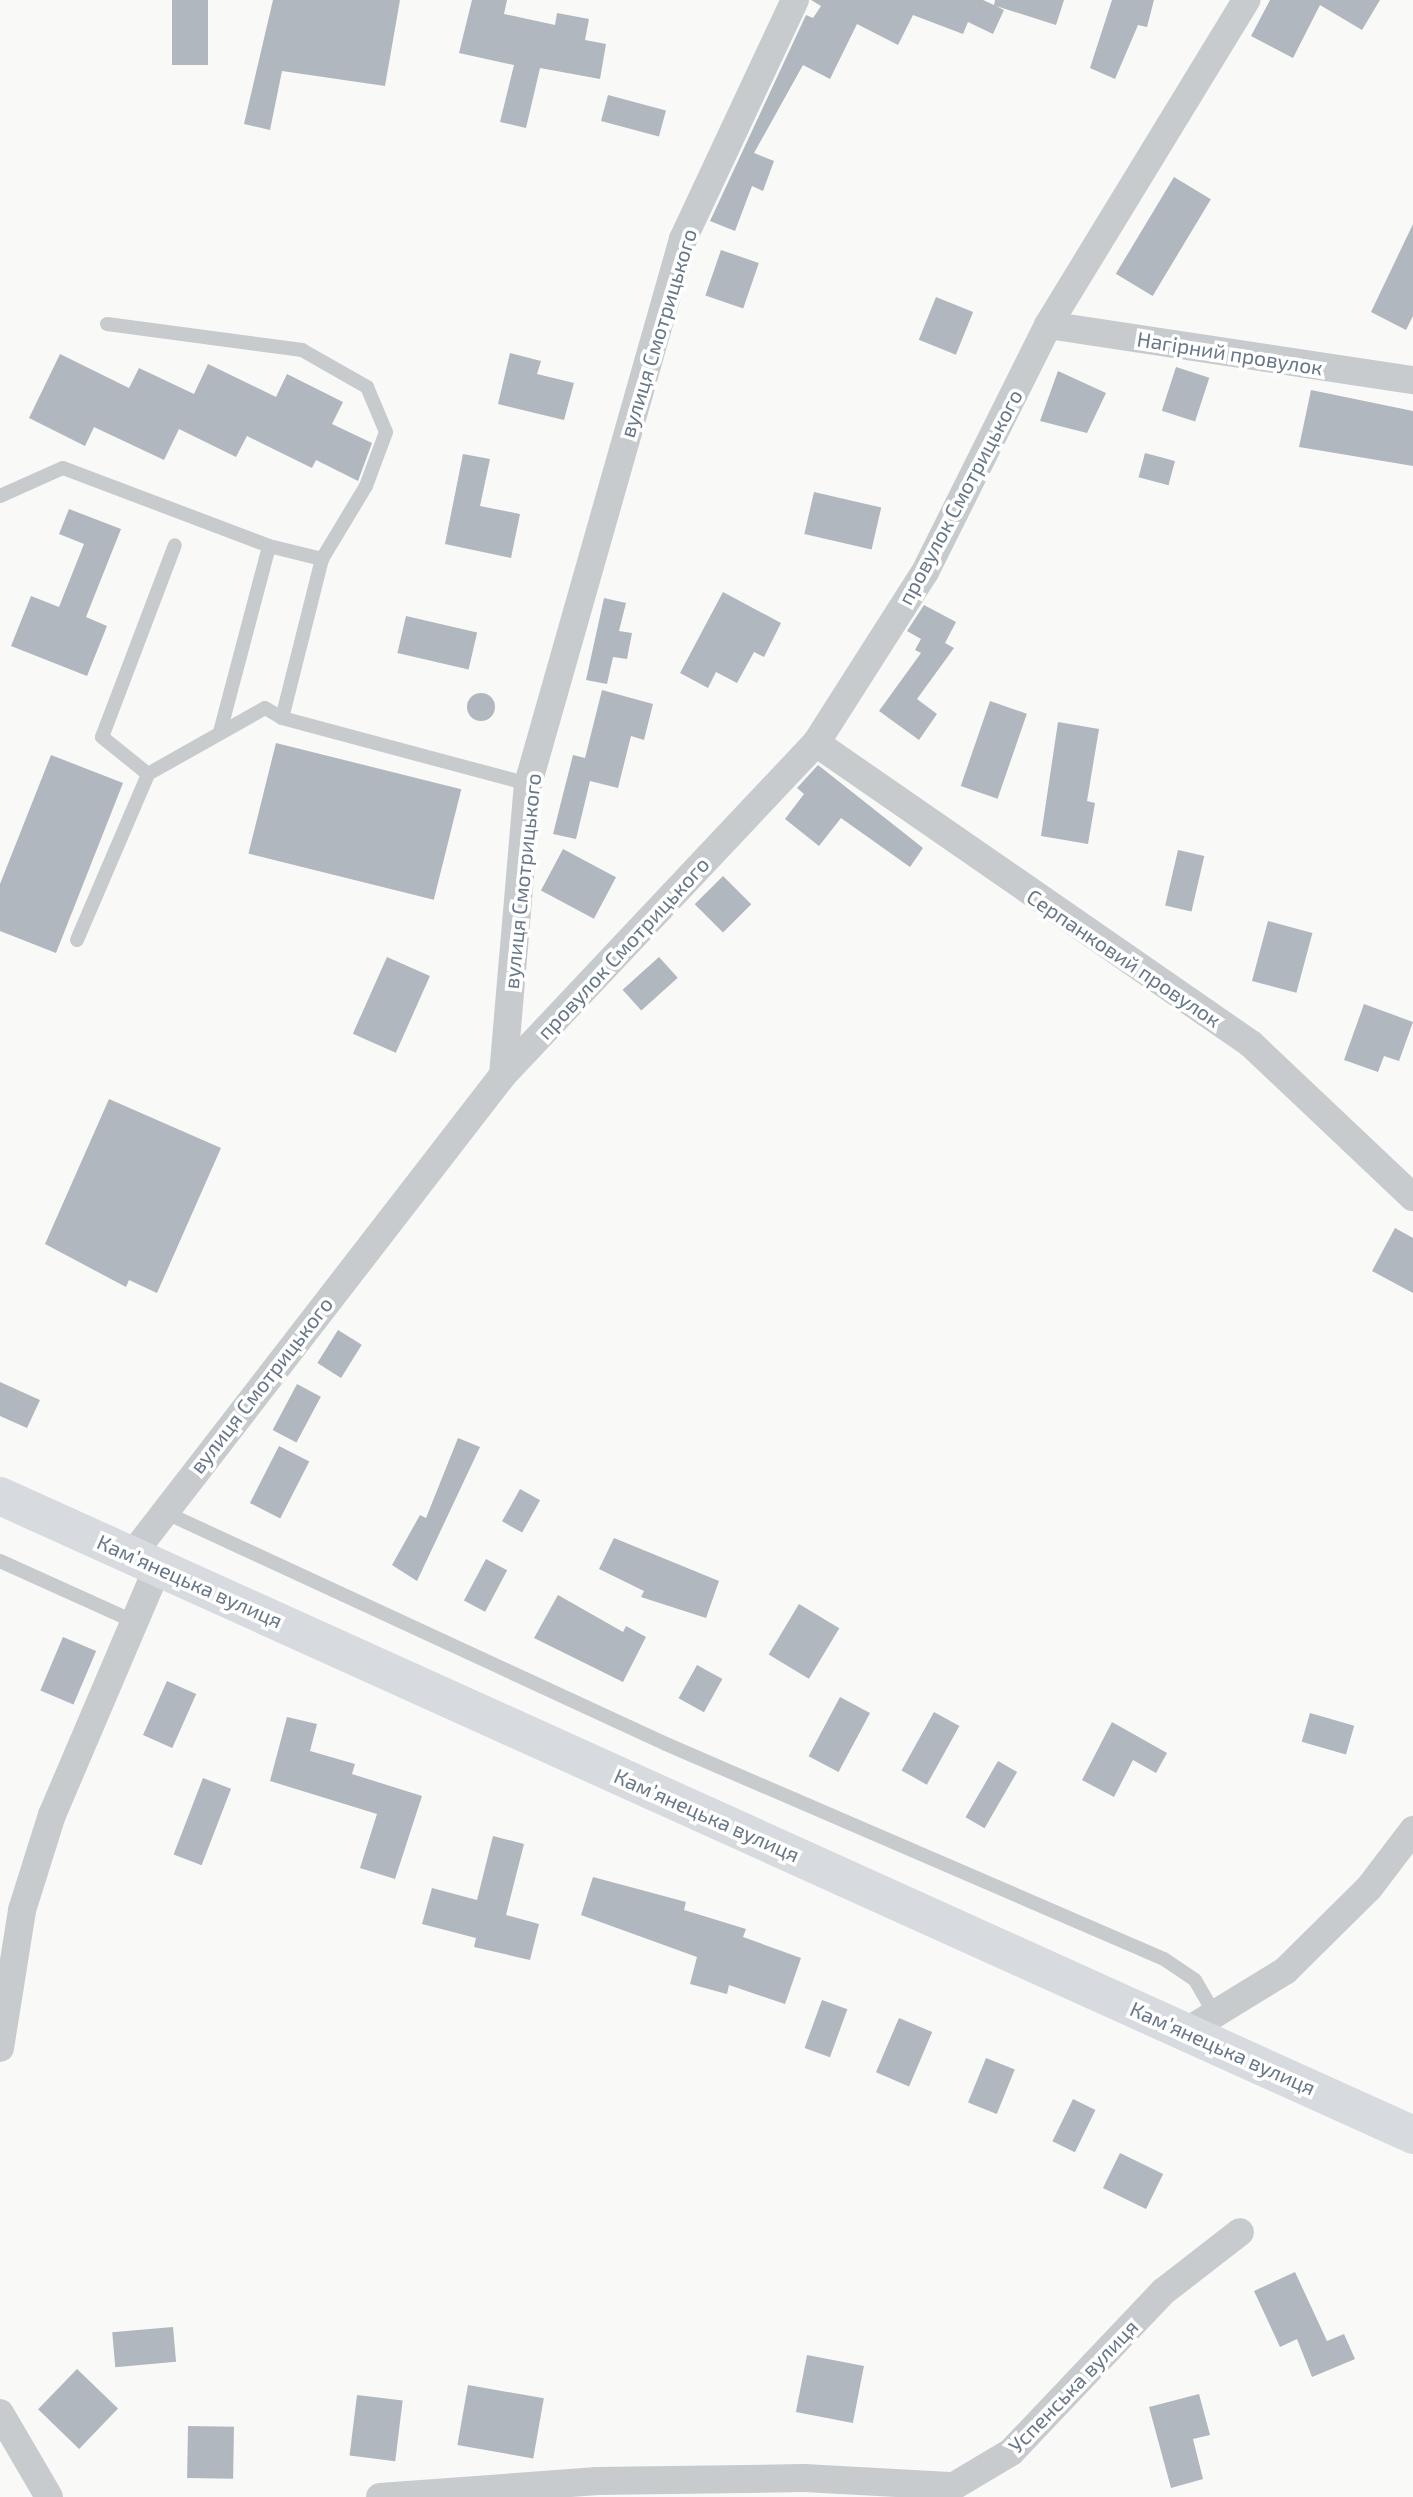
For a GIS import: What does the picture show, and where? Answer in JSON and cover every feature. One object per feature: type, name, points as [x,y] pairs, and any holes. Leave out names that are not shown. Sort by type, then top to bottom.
[{"type":"main road","name":"Камʼянецька вулиця","points":[[0,1496],[1201,2022],[1413,2135]]},
{"type":"street","name":"вулиця Смотрицького","points":[[0,2048],[26,1898],[52,1815],[135,1622],[145,1561],[162,1511],[503,1075],[528,784],[683,239],[795,0]]},
{"type":"street","name":"провулок Смотрицького","points":[[503,1075],[816,743],[925,572],[1048,325],[1246,0]]},
{"type":"street","name":"Нагірний провулок","points":[[1048,325],[1413,380]]},
{"type":"street","name":"Серпанковий провулок","points":[[816,743],[1251,1044],[1413,1197]]},
{"type":"street","points":[[1201,2022],[1285,1971],[1369,1888],[1413,1830]]},
{"type":"street","name":"Успенська вулиця","points":[[380,2497],[597,2481],[804,2478],[893,2488],[954,2486],[1011,2452],[1164,2291],[1240,2232]]},
{"type":"street","points":[[0,2413],[49,2497]]},
{"type":"lane","points":[[107,324],[302,350],[368,387],[386,432],[366,486],[321,559],[282,718]]},
{"type":"lane","points":[[0,496],[63,468],[269,546],[321,559]]},
{"type":"lane","points":[[148,774],[102,737],[175,544]]},
{"type":"lane","points":[[220,732],[269,546]]},
{"type":"lane","points":[[77,940],[148,774],[265,708],[282,718],[528,784]]},
{"type":"lane","points":[[162,1511],[666,1744],[1164,1959],[1195,1980],[1201,2022]]},
{"type":"lane","points":[[0,1561],[135,1622]]},
{"type":"building","points":[[172,0],[208,0],[208,65],[172,65]]},
{"type":"building","points":[[273,0],[400,0],[385,86],[282,71],[270,130],[244,124]]},
{"type":"building","points":[[472,0],[507,0],[504,14],[555,25],[557,13],[589,19],[585,40],[606,44],[600,79],[540,68],[526,128],[500,122],[514,65],[459,53]]},
{"type":"building","points":[[811,0],[983,0],[994,5],[995,0],[1064,0],[1056,25],[996,6],[1004,10],[993,34],[968,22],[963,34],[913,15],[898,45],[857,24],[830,79],[803,65],[754,153],[774,161],[763,191],[752,186],[735,231],[710,221],[806,15],[813,18],[821,6]]},
{"type":"building","points":[[1112,0],[1154,0],[1147,27],[1138,25],[1115,79],[1090,68]]},
{"type":"building","points":[[1270,0],[1380,0],[1362,30],[1320,5],[1293,58],[1251,36]]},
{"type":"building","points":[[608,95],[666,111],[659,137],[601,121]]},
{"type":"building","points":[[1174,177],[1211,199],[1153,296],[1116,274]]},
{"type":"building","points":[[1413,224],[1413,316],[1406,330],[1371,312]]},
{"type":"building","points":[[721,250],[759,263],[743,308],[705,295]]},
{"type":"building","points":[[936,297],[973,312],[956,355],[919,340]]},
{"type":"building","points":[[510,353],[541,361],[537,374],[574,383],[564,420],[498,404]]},
{"type":"building","points":[[60,354],[129,388],[139,368],[194,394],[208,364],[276,397],[287,374],[343,402],[332,424],[372,443],[358,481],[316,460],[312,468],[247,436],[236,457],[179,429],[164,460],[94,427],[85,446],[29,418]]},
{"type":"building","points":[[1176,367],[1209,378],[1195,422],[1162,411]]},
{"type":"building","points":[[1058,371],[1106,393],[1087,433],[1040,421]]},
{"type":"building","points":[[1311,390],[1413,411],[1413,466],[1299,447]]},
{"type":"building","points":[[1145,453],[1175,461],[1168,485],[1139,477]]},
{"type":"building","points":[[463,454],[490,459],[480,506],[520,514],[511,558],[445,544]]},
{"type":"building","points":[[814,492],[881,508],[872,549],[804,534]]},
{"type":"building","points":[[69,509],[121,529],[86,617],[107,626],[87,676],[11,646],[31,596],[59,607],[84,544],[59,534]]},
{"type":"building","points":[[723,592],[781,623],[764,657],[754,652],[737,683],[716,672],[708,688],[680,673]]},
{"type":"building","points":[[604,598],[626,603],[619,631],[632,633],[627,659],[613,657],[607,684],[586,680]]},
{"type":"building","points":[[924,605],[956,622],[945,643],[954,648],[917,699],[937,714],[919,740],[879,711],[921,653],[915,650],[921,639],[907,631]]},
{"type":"building","points":[[406,616],[477,632],[469,669],[397,653]]},
{"type":"building","points":[[602,690],[653,704],[644,740],[631,736],[618,788],[590,781],[576,839],[553,834],[573,755],[585,758]]},
{"type":"building","points":[[481,693],[491,697],[495,707],[491,717],[481,721],[471,717],[467,707],[471,697]]},
{"type":"building","points":[[990,701],[1027,714],[998,799],[961,786]]},
{"type":"building","points":[[1058,722],[1099,729],[1087,801],[1095,803],[1088,844],[1041,836]]},
{"type":"building","points":[[276,743],[461,789],[434,900],[248,854]]},
{"type":"building","points":[[51,755],[123,783],[56,953],[0,931],[0,884]]},
{"type":"building","points":[[818,765],[923,848],[910,867],[841,818],[819,846],[785,819],[804,794],[797,788]]},
{"type":"building","points":[[563,849],[616,877],[594,919],[541,890]]},
{"type":"building","points":[[1178,850],[1204,856],[1191,912],[1165,906]]},
{"type":"building","points":[[723,876],[751,904],[723,933],[695,904]]},
{"type":"building","points":[[1268,921],[1312,933],[1296,993],[1252,981]]},
{"type":"building","points":[[387,957],[430,976],[396,1053],[353,1034]]},
{"type":"building","points":[[659,957],[678,978],[641,1011],[623,990]]},
{"type":"building","points":[[1364,1004],[1413,1022],[1399,1061],[1384,1056],[1378,1072],[1344,1060]]},
{"type":"building","points":[[109,1099],[221,1148],[157,1293],[129,1280],[126,1287],[45,1244]]},
{"type":"building","points":[[1395,1228],[1413,1238],[1413,1293],[1372,1271]]},
{"type":"building","points":[[338,1330],[362,1345],[341,1378],[317,1363]]},
{"type":"building","points":[[0,1382],[40,1400],[27,1428],[0,1416]]},
{"type":"building","points":[[297,1384],[321,1397],[296,1443],[273,1430]]},
{"type":"building","points":[[458,1438],[480,1447],[417,1581],[392,1565],[420,1515],[426,1518]]},
{"type":"building","points":[[279,1446],[309,1461],[280,1518],[250,1503]]},
{"type":"building","points":[[520,1489],[540,1500],[522,1533],[502,1521]]},
{"type":"building","points":[[614,1538],[719,1581],[706,1618],[641,1597],[644,1591],[599,1569]]},
{"type":"building","points":[[486,1559],[507,1570],[485,1612],[464,1600]]},
{"type":"building","points":[[558,1595],[623,1632],[626,1626],[646,1637],[623,1682],[534,1638]]},
{"type":"building","points":[[799,1604],[839,1628],[809,1679],[769,1655]]},
{"type":"building","points":[[63,1637],[96,1651],[73,1704],[40,1690]]},
{"type":"building","points":[[697,1665],[722,1679],[704,1712],[679,1698]]},
{"type":"building","points":[[167,1681],[196,1694],[172,1748],[143,1735]]},
{"type":"building","points":[[840,1697],[870,1713],[839,1772],[809,1756]]},
{"type":"building","points":[[934,1712],[959,1726],[927,1785],[902,1771]]},
{"type":"building","points":[[1310,1713],[1354,1726],[1346,1755],[1302,1742]]},
{"type":"building","points":[[287,1717],[317,1724],[310,1751],[355,1764],[352,1774],[422,1796],[395,1879],[360,1868],[377,1814],[270,1781]]},
{"type":"building","points":[[1112,1722],[1167,1753],[1156,1773],[1133,1760],[1114,1797],[1082,1780]]},
{"type":"building","points":[[998,1761],[1017,1772],[985,1828],[966,1817]]},
{"type":"building","points":[[203,1778],[231,1789],[202,1865],[174,1855]]},
{"type":"building","points":[[493,1836],[524,1844],[506,1915],[539,1924],[530,1960],[474,1947],[476,1938],[422,1924],[432,1888],[477,1900]]},
{"type":"building","points":[[593,1877],[686,1902],[684,1910],[746,1929],[743,1937],[801,1958],[785,2004],[729,1985],[727,1994],[690,1984],[697,1957],[581,1915]]},
{"type":"building","points":[[822,2000],[847,2009],[830,2057],[805,2048]]},
{"type":"building","points":[[899,2018],[932,2032],[909,2086],[876,2072]]},
{"type":"building","points":[[986,2058],[1015,2070],[997,2114],[968,2103]]},
{"type":"building","points":[[1073,2099],[1095,2110],[1075,2152],[1052,2141]]},
{"type":"building","points":[[1120,2153],[1163,2174],[1146,2209],[1103,2188]]},
{"type":"building","points":[[1295,2272],[1327,2341],[1344,2334],[1355,2359],[1312,2377],[1297,2339],[1280,2347],[1254,2291]]},
{"type":"building","points":[[173,2327],[176,2362],[115,2367],[112,2332]]},
{"type":"building","points":[[807,2355],[864,2366],[853,2423],[796,2412]]},
{"type":"building","points":[[77,2369],[118,2409],[79,2449],[38,2409]]},
{"type":"building","points":[[468,2385],[544,2398],[533,2458],[457,2445]]},
{"type":"building","points":[[1199,2394],[1210,2435],[1193,2439],[1203,2479],[1171,2488],[1149,2407]]},
{"type":"building","points":[[357,2395],[403,2401],[395,2461],[350,2456]]},
{"type":"building","points":[[188,2426],[234,2427],[233,2479],[187,2478]]}]
